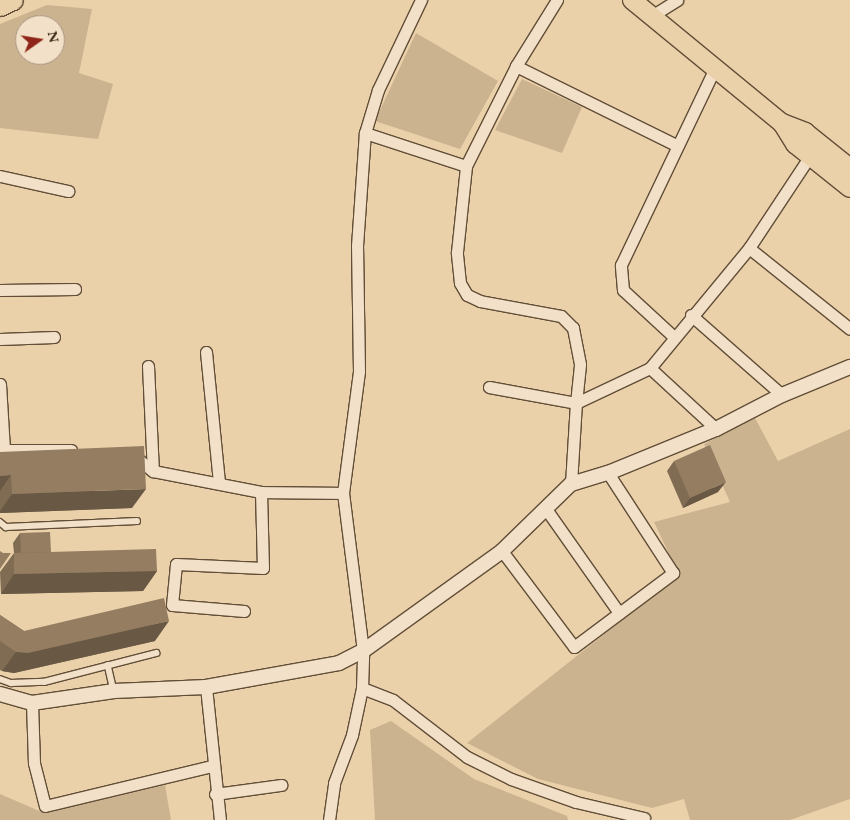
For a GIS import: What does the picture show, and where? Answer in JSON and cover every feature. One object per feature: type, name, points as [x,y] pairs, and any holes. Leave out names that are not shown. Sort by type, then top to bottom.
[{"type":"highway","points":[[0,6],[13,0]]},
{"type":"main road","points":[[632,0],[650,17],[716,66],[782,122],[805,132],[850,168]]},
{"type":"main road","points":[[782,122],[795,144],[850,188]]},
{"type":"street","points":[[329,820],[334,784],[352,735],[362,688],[362,651],[343,494],[358,371],[357,246],[365,133],[378,90],[421,0]]},
{"type":"street","points":[[557,0],[516,66],[466,166],[457,252],[460,283],[467,295],[480,300],[562,316],[573,328],[580,364],[571,484]]},
{"type":"street","points":[[650,17],[677,0]]},
{"type":"street","points":[[516,66],[676,145]]},
{"type":"street","points":[[674,337],[623,290],[620,265],[676,145],[716,66]]},
{"type":"street","points":[[365,133],[466,166]]},
{"type":"street","points":[[489,387],[576,404],[650,368],[691,315],[749,248],[810,156]]},
{"type":"street","points":[[0,176],[68,191]]},
{"type":"street","points":[[749,248],[850,329]]},
{"type":"street","points":[[0,290],[75,289]]},
{"type":"street","points":[[691,315],[782,394]]},
{"type":"street","points":[[0,339],[54,337]]},
{"type":"street","points":[[206,352],[219,482]]},
{"type":"street","points":[[148,366],[153,471]]},
{"type":"street","points":[[0,694],[32,703],[114,691],[206,687],[339,663],[362,651],[502,551],[571,484],[608,473],[716,429],[782,394],[850,366]]},
{"type":"street","points":[[650,368],[716,429]]},
{"type":"street","points":[[0,384],[2,450],[88,450]]},
{"type":"street","points":[[126,450],[153,471],[219,482],[261,492],[343,494]]},
{"type":"street","points":[[502,551],[574,647],[673,573],[608,473]]},
{"type":"street","points":[[244,611],[172,605],[176,564],[263,568],[261,492]]},
{"type":"street","points":[[546,509],[619,613]]},
{"type":"street","points":[[206,687],[212,766],[220,820]]},
{"type":"street","points":[[362,688],[393,700],[467,758],[511,779],[576,802],[644,818]]},
{"type":"street","points":[[32,703],[34,763],[45,806],[212,766]]},
{"type":"street","points":[[215,794],[281,785]]},
{"type":"lane","points":[[0,522],[6,527],[137,521]]},
{"type":"lane","points":[[0,679],[11,683],[44,682],[156,653]]},
{"type":"lane","points":[[108,665],[114,691]]},
{"type":"shaded area","points":[[47,5],[92,9],[79,73],[113,84],[98,139],[0,128],[0,24],[15,18],[15,65],[65,65],[65,15],[22,15]]},
{"type":"shaded area","points":[[416,33],[498,81],[460,149],[375,121]]},
{"type":"shaded area","points":[[522,79],[582,107],[562,153],[495,130]]},
{"type":"shaded area","points":[[755,418],[778,461],[850,429],[850,799],[790,820],[690,820],[684,799],[652,808],[538,779],[467,743],[679,575],[654,522],[730,502],[704,444]]},
{"type":"shaded area","points":[[391,721],[474,779],[567,816],[568,820],[375,820],[370,730]]},
{"type":"shaded area","points":[[165,785],[171,820],[0,820],[0,794],[44,813]]},
{"type":"building","points":[[710,445],[726,482],[690,498],[674,461]]},
{"type":"building","points":[[144,446],[146,489],[12,494],[11,475],[0,476],[0,452]]},
{"type":"building","points":[[50,532],[51,552],[21,553],[20,533]]},
{"type":"building","points":[[156,549],[157,571],[14,574],[14,553]]},
{"type":"building","points":[[0,551],[11,553],[0,569]]},
{"type":"building","points":[[164,598],[169,621],[28,653],[16,652],[0,641],[0,615],[24,631]]}]
